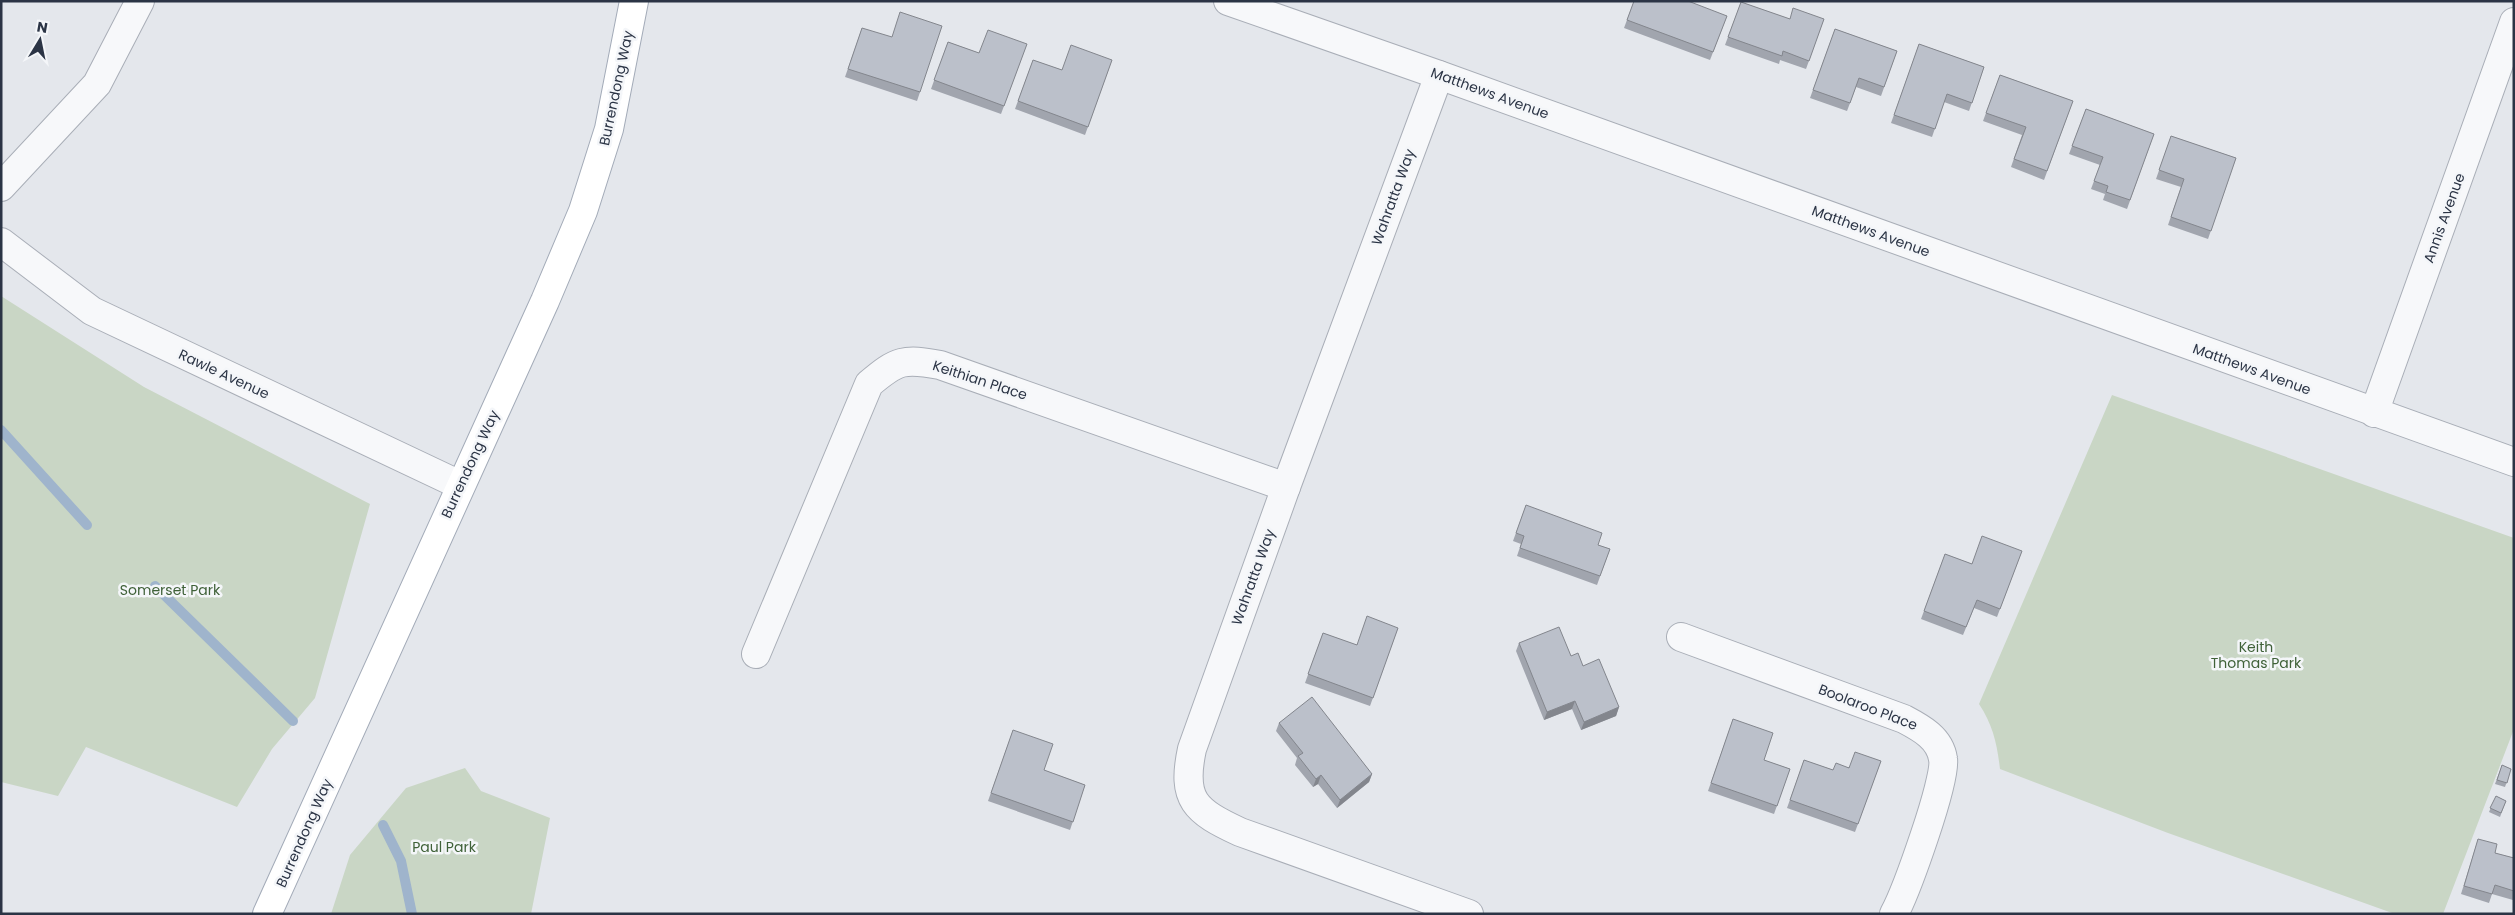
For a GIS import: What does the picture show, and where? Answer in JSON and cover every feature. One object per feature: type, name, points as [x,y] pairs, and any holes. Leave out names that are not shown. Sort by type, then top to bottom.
[{"type":"main road","name":"Burrendong Way","points":[[267,914],[545,301],[583,211],[609,129],[634,1]]},
{"type":"street","points":[[1,188],[97,84],[140,1]]},
{"type":"street","name":"Matthews Avenue","points":[[1228,1],[1439,75],[2514,462]]},
{"type":"street","name":"Annis Avenue","points":[[2374,413],[2514,22]]},
{"type":"street","name":"Wahratta Way","points":[[1439,75],[1286,487],[1192,749],[1187,774],[1192,800],[1213,820],[1240,832],[1469,914]]},
{"type":"street","name":"Rawle Avenue","points":[[1,242],[92,311],[460,485]]},
{"type":"street","name":"Keithian Place","points":[[756,654],[870,384],[890,366],[914,360],[940,365],[1286,487]]},
{"type":"street","name":"Boolaroo Place","points":[[1681,637],[1904,720],[1925,730],[1937,744],[1943,760],[1941,784],[1894,914]]},
{"type":"green space","name":"Somerset Park","points":[[1,296],[144,387],[370,504],[315,698],[272,749],[237,807],[86,747],[58,796],[1,782]]},
{"type":"green space","name":"Keith Thomas Park","points":[[2112,395],[2514,538],[2514,729],[2443,914],[2395,914],[2168,833],[2000,769],[1994,735],[1979,704]]},
{"type":"green space","name":"Paul Park","points":[[465,768],[481,791],[550,818],[531,914],[331,914],[350,855],[406,788]]},
{"type":"building","points":[[1634,1],[1688,1],[1727,16],[1713,52],[1627,20]]},
{"type":"building","points":[[1741,2],[1790,19],[1793,8],[1824,19],[1809,61],[1783,51],[1782,56],[1728,37]]},
{"type":"building","points":[[900,12],[942,26],[920,92],[848,69],[862,28],[892,37]]},
{"type":"building","points":[[1835,29],[1897,51],[1884,87],[1859,78],[1850,103],[1813,90]]},
{"type":"building","points":[[988,30],[1027,44],[1004,106],[934,80],[948,42],[979,53]]},
{"type":"building","points":[[1919,44],[1984,67],[1972,103],[1947,94],[1935,129],[1894,115]]},
{"type":"building","points":[[1071,45],[1112,60],[1088,127],[1018,101],[1033,60],[1062,70]]},
{"type":"building","points":[[2000,75],[2073,101],[2047,171],[2014,159],[2026,127],[1986,113]]},
{"type":"building","points":[[2086,109],[2154,134],[2130,200],[2106,192],[2108,186],[2094,181],[2103,157],[2072,146]]},
{"type":"building","points":[[2171,136],[2236,158],[2211,231],[2171,217],[2184,179],[2159,170]]},
{"type":"building","points":[[1526,505],[1602,533],[1598,545],[1610,549],[1600,576],[1520,548],[1524,536],[1516,533]]},
{"type":"building","points":[[1982,536],[2022,551],[2000,609],[1977,600],[1966,627],[1924,611],[1945,554],[1972,564]]},
{"type":"building","points":[[1367,616],[1398,628],[1373,698],[1308,674],[1323,633],[1357,645]]},
{"type":"building","points":[[1559,627],[1571,656],[1578,653],[1583,666],[1599,659],[1619,707],[1584,722],[1575,701],[1547,712],[1519,643]]},
{"type":"building","points":[[1312,697],[1372,774],[1340,800],[1321,775],[1316,779],[1298,756],[1303,753],[1279,723]]},
{"type":"building","points":[[1733,719],[1773,733],[1764,760],[1790,769],[1777,806],[1711,783]]},
{"type":"building","points":[[1013,730],[1053,744],[1044,770],[1085,785],[1073,822],[991,793]]},
{"type":"building","points":[[1855,752],[1881,761],[1858,824],[1790,800],[1804,760],[1833,770],[1836,763],[1849,768]]},
{"type":"building","points":[[2502,765],[2511,769],[2507,783],[2497,780]]},
{"type":"building","points":[[2496,796],[2506,801],[2501,813],[2490,808]]},
{"type":"building","points":[[2478,839],[2497,844],[2495,853],[2514,858],[2514,891],[2495,885],[2492,894],[2464,886]]},
{"type":"waterway","points":[[1,430],[87,525]]},
{"type":"waterway","points":[[155,586],[293,721]]},
{"type":"waterway","points":[[383,825],[401,861],[412,914]]}]
